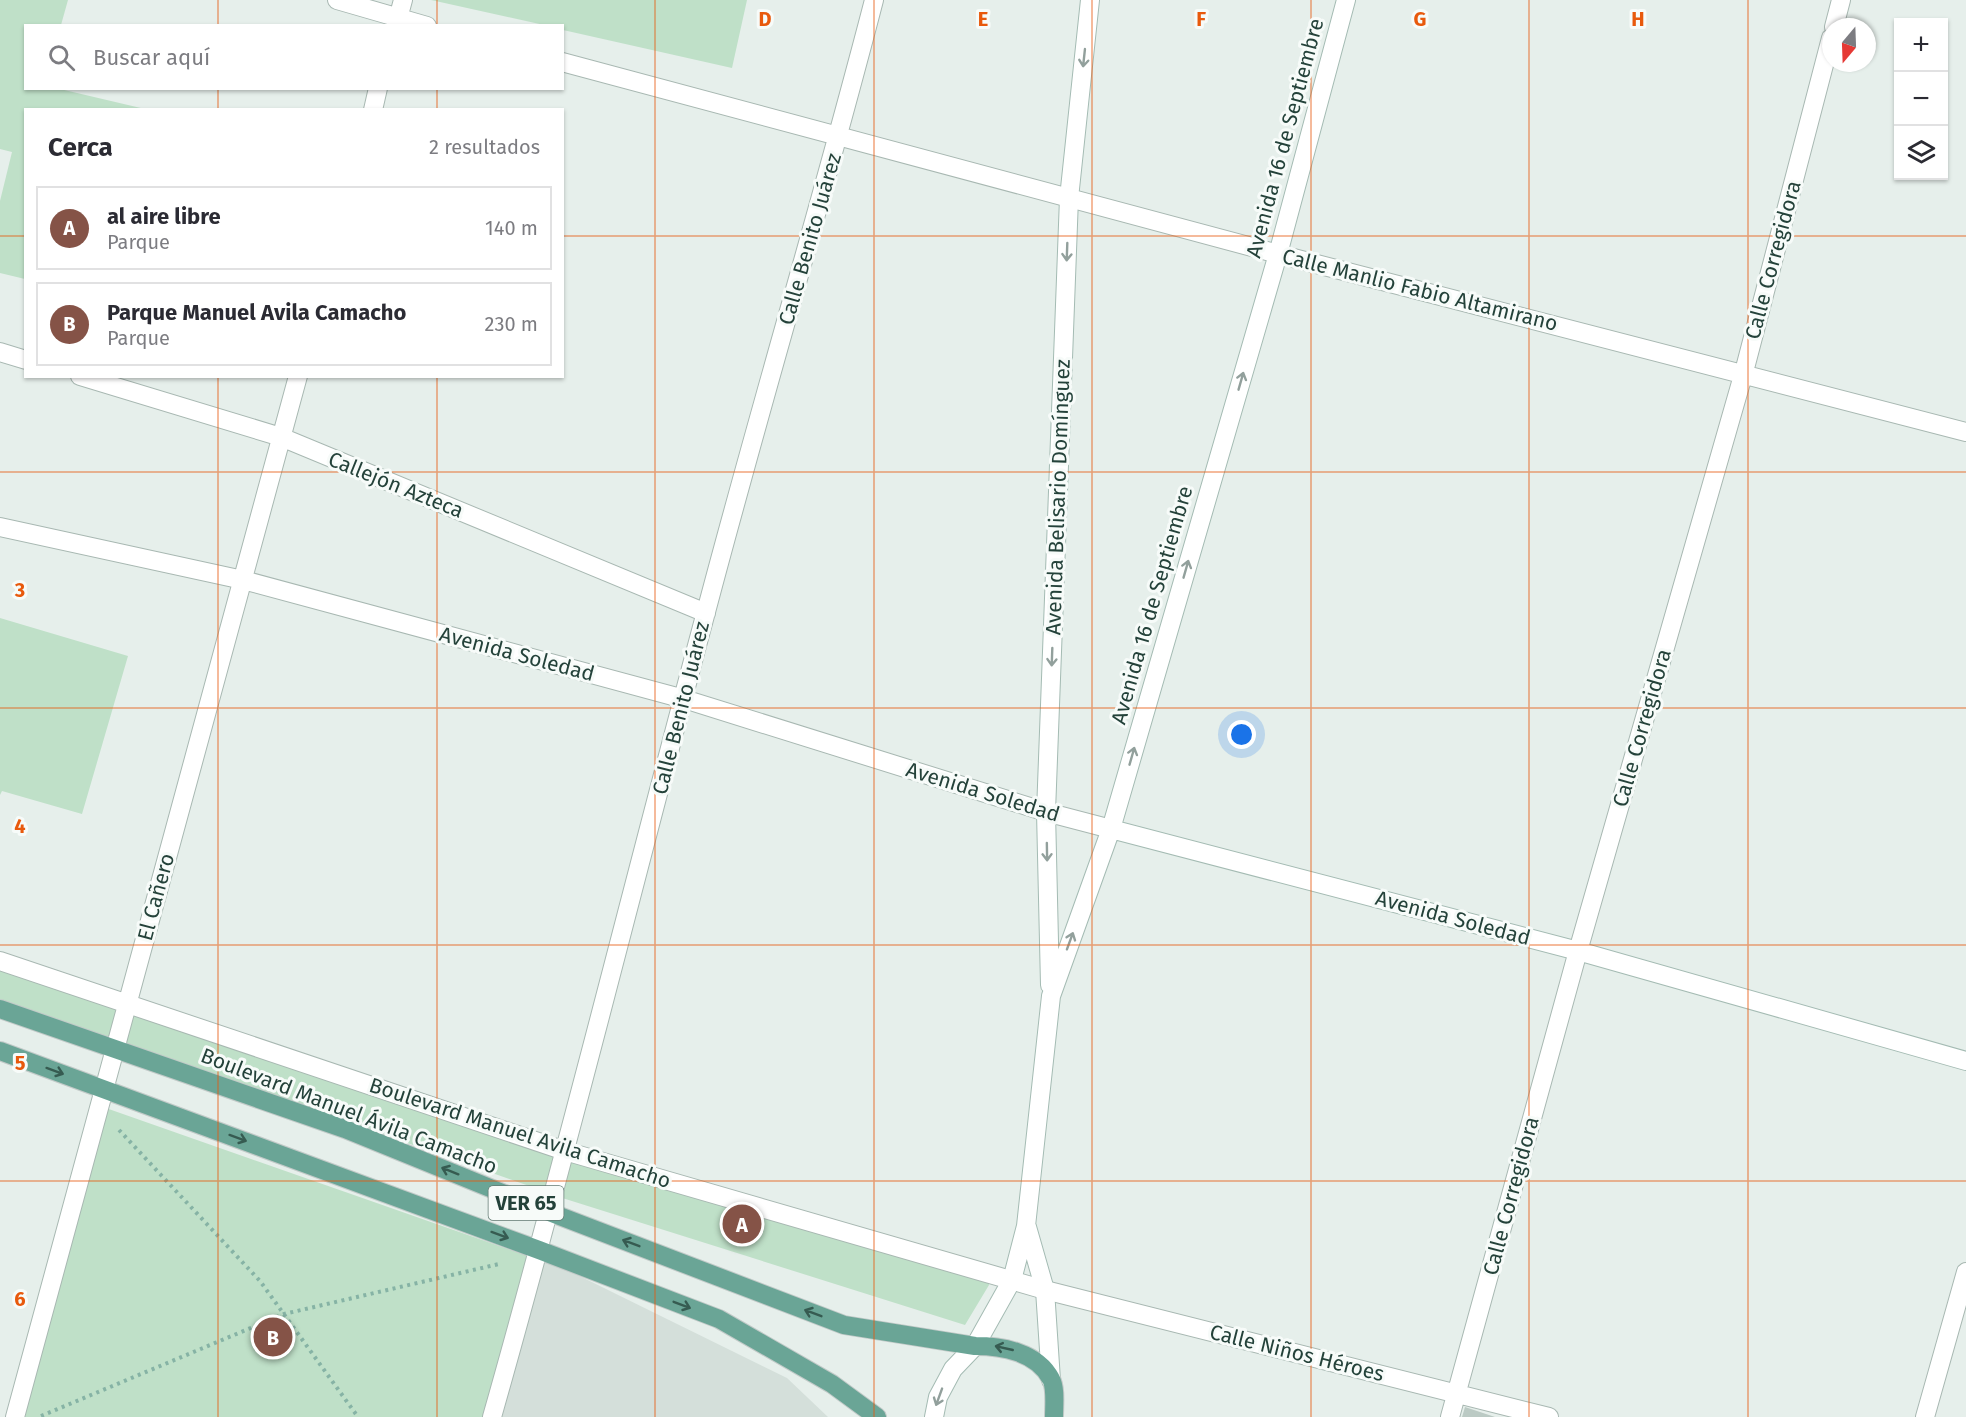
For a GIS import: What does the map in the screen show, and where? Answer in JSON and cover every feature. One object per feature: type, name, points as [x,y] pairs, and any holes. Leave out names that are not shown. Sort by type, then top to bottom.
[{"type":"main road","name":"Boulevard Manuel Ávila Camacho","points":[[0,1009],[345,1129],[549,1212],[844,1325],[975,1346],[996,1346],[1016,1351],[1037,1364],[1052,1380]]},
{"type":"main road","name":"VER 65","points":[[0,1052],[103,1088],[719,1319],[832,1384],[877,1417]]},
{"type":"main road","name":"Avenida 16 de Septiembre","points":[[1052,1380],[1054,1417]]},
{"type":"street","points":[[337,0],[397,22],[412,24]]},
{"type":"street","points":[[397,22],[403,0]]},
{"type":"street","name":"Calle Benito Juárez","points":[[492,1417],[539,1252],[705,612],[839,135],[874,0]]},
{"type":"street","name":"Avenida Belisario Domínguez","points":[[1051,996],[1046,812],[1069,198],[1090,0]]},
{"type":"street","name":"Avenida 16 de Septiembre","points":[[934,1417],[938,1397],[953,1369],[975,1346],[1012,1280],[1026,1226],[1051,996],[1111,829],[1278,254],[1346,0]]},
{"type":"street","points":[[1836,18],[1841,0]]},
{"type":"street","name":"Calle Manlio Fabio Altamirano","points":[[564,63],[1278,254],[1744,372],[1966,432]]},
{"type":"street","name":"Calle Corregidora","points":[[1450,1417],[1578,951],[1744,372],[1822,72]]},
{"type":"street","points":[[373,108],[378,90]]},
{"type":"street","points":[[0,352],[24,359]]},
{"type":"street","name":"Callejón Azteca","points":[[87,378],[281,437],[705,612]]},
{"type":"street","name":"El Cañero","points":[[15,1417],[297,378]]},
{"type":"street","name":"Avenida Soledad","points":[[0,527],[243,580],[684,699],[1046,812],[1578,951],[1966,1061]]},
{"type":"street","name":"Boulevard Manuel Avila Camacho","points":[[0,961],[565,1151],[1045,1290]]},
{"type":"street","name":"Avenida 16 de Septiembre","points":[[1026,1226],[1045,1290],[1052,1380]]},
{"type":"street","points":[[1925,1417],[1966,1272]]},
{"type":"street","name":"Calle Niños Héroes","points":[[1045,1290],[1549,1417]]},
{"type":"path","points":[[99,1107],[260,1281],[358,1417]]},
{"type":"path","points":[[39,1417],[284,1314],[539,1252]]},
{"type":"shaded area","points":[[543,1258],[787,1378],[828,1417],[502,1417]]},
{"type":"green space","points":[[0,0],[68,0],[61,24],[24,24],[24,90],[64,90],[141,108],[24,108],[24,279],[0,273],[0,201],[12,152],[0,149]]},
{"type":"green space","points":[[431,0],[747,0],[732,68],[564,30],[564,24],[539,24]]},
{"type":"green space","points":[[0,618],[128,656],[82,814],[2,791],[0,795]]},
{"type":"green space","points":[[0,963],[122,1005],[111,1039],[0,1003]]},
{"type":"green space","points":[[131,1010],[562,1152],[549,1193],[121,1042]]},
{"type":"green space","points":[[103,1107],[528,1256],[486,1417],[16,1417]]},
{"type":"green space","points":[[567,1154],[986,1264],[989,1285],[965,1325],[556,1196]]},
{"type":"building","points":[[1465,1407],[1495,1417],[1462,1417]]},
{"type":"place","name":"al aire libre","points":[[742,1224]]},
{"type":"place","name":"Parque Manuel Avila Camacho","points":[[273,1337]]}]
